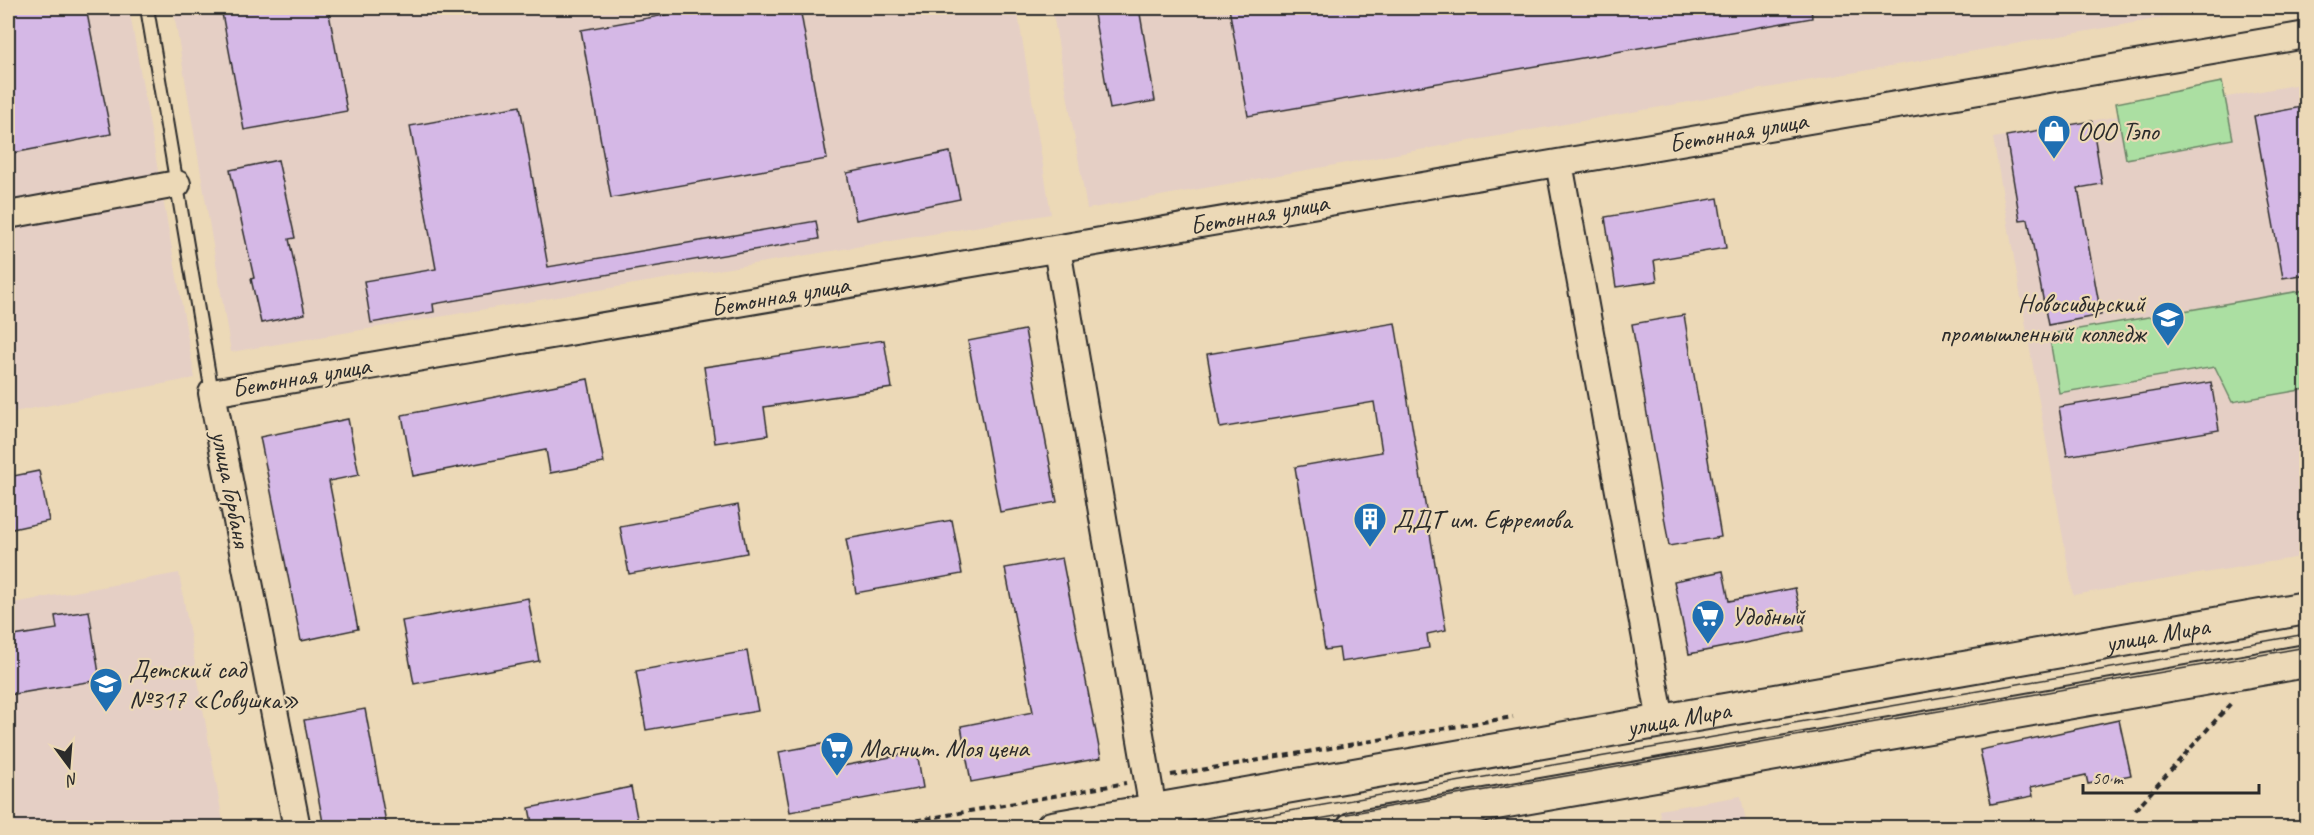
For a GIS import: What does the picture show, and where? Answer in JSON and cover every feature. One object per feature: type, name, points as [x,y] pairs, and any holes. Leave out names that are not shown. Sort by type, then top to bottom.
[{"type":"street","name":"Бетонная улица","points":[[212,393],[2307,35]]},
{"type":"street","points":[[1559,163],[1661,721]]},
{"type":"street","points":[[8,215],[177,184]]},
{"type":"street","points":[[1057,249],[1153,810]]},
{"type":"street","name":"улица Горбаня","points":[[212,393],[297,828]]},
{"type":"street","name":"улица Мира","points":[[1052,828],[2307,609]]},
{"type":"street","name":"улица Мира","points":[[1353,828],[2307,661]]},
{"type":"lane","name":"улица Горбаня","points":[[147,8],[212,393]]},
{"type":"path","points":[[2135,810],[2233,700]]},
{"type":"path","points":[[875,828],[1516,716]]},
{"type":"shaded area","points":[[8,8],[129,8],[195,378],[8,413]]},
{"type":"shaded area","points":[[173,8],[1017,8],[1051,214],[231,352]]},
{"type":"shaded area","points":[[1052,8],[2217,8],[1087,209]]},
{"type":"shaded area","name":"Новосибирский промышленный колледж","points":[[2306,83],[2306,556],[2073,595],[1993,138]]},
{"type":"shaded area","name":"Детский сад №317 «Совушка»","points":[[179,573],[223,822],[189,828],[8,828],[8,604]]},
{"type":"shaded area","points":[[1741,796],[1747,827],[1662,827],[1659,810]]},
{"type":"green space","points":[[2222,82],[2233,139],[2126,159],[2116,103]]},
{"type":"green space","points":[[2306,290],[2306,389],[2232,402],[2215,367],[2059,393],[2049,334]]},
{"type":"building","points":[[8,8],[86,8],[111,134],[8,154]]},
{"type":"building","points":[[221,8],[328,8],[347,111],[244,130]]},
{"type":"building","points":[[704,8],[800,8],[827,159],[611,198],[581,30]]},
{"type":"building","points":[[1093,8],[1139,8],[1155,101],[1110,109]]},
{"type":"building","points":[[1229,8],[1811,8],[1812,18],[1248,116]]},
{"type":"building","points":[[520,106],[548,267],[816,221],[819,239],[433,304],[434,312],[371,323],[364,281],[436,269],[410,126]]},
{"type":"building","points":[[2307,106],[2307,274],[2283,278],[2254,116]]},
{"type":"building","points":[[2092,121],[2102,184],[2078,188],[2101,315],[2048,325],[2028,219],[2020,220],[2006,136]]},
{"type":"building","points":[[950,152],[960,199],[856,220],[847,173]]},
{"type":"building","points":[[278,160],[295,238],[289,239],[305,314],[261,323],[251,279],[254,278],[230,170]]},
{"type":"building","points":[[1718,198],[1726,248],[1654,260],[1657,281],[1616,287],[1605,217]]},
{"type":"building","points":[[1684,315],[1721,537],[1669,546],[1632,324]]},
{"type":"building","name":"ДДТ им. Ефремова","points":[[1395,323],[1446,630],[1427,634],[1429,648],[1341,662],[1339,648],[1325,650],[1295,467],[1382,452],[1374,402],[1220,428],[1207,354]]},
{"type":"building","points":[[1025,330],[1057,502],[1000,512],[968,341]]},
{"type":"building","points":[[884,340],[892,388],[764,407],[768,435],[715,443],[704,367]]},
{"type":"building","points":[[588,379],[604,463],[550,473],[546,450],[413,476],[402,415]]},
{"type":"building","points":[[2211,382],[2219,430],[2067,456],[2059,407]]},
{"type":"building","points":[[348,419],[359,475],[329,481],[358,629],[301,641],[260,437]]},
{"type":"building","points":[[39,471],[49,521],[8,530],[8,477]]},
{"type":"building","points":[[738,505],[747,553],[629,574],[620,527]]},
{"type":"building","points":[[952,520],[962,574],[856,593],[846,539]]},
{"type":"building","points":[[1062,558],[1101,758],[971,782],[961,726],[1033,712],[1005,568]]},
{"type":"building","points":[[1723,571],[1729,601],[1795,588],[1804,631],[1689,654],[1674,581]]},
{"type":"building","points":[[528,598],[539,661],[414,684],[402,621]]},
{"type":"building","points":[[89,611],[100,680],[8,695],[8,637],[57,629],[55,616]]},
{"type":"building","points":[[747,651],[758,711],[646,730],[636,671]]},
{"type":"building","points":[[365,709],[387,828],[324,828],[304,720]]},
{"type":"building","points":[[2119,720],[2131,775],[2088,784],[2086,775],[2031,787],[2033,796],[1991,804],[1980,750]]},
{"type":"building","points":[[833,742],[837,767],[917,752],[923,788],[790,812],[779,752]]},
{"type":"building","points":[[631,787],[639,828],[533,828],[529,808]]},
{"type":"tram line","points":[[1191,828],[2306,634]]},
{"type":"tram line","points":[[1267,828],[2306,647]]},
{"type":"place","name":"ООО Тэпо","points":[[2054,160]]},
{"type":"place","name":"Новосибирский промышленный колледж","points":[[2168,347]]},
{"type":"place","name":"ДДТ им. Ефремова","points":[[1370,548]]},
{"type":"place","name":"Удобный","points":[[1708,645]]},
{"type":"place","name":"Детский сад №317 «Совушка»","points":[[106,713]]},
{"type":"place","name":"Магнит. Моя цена","points":[[837,777]]}]
